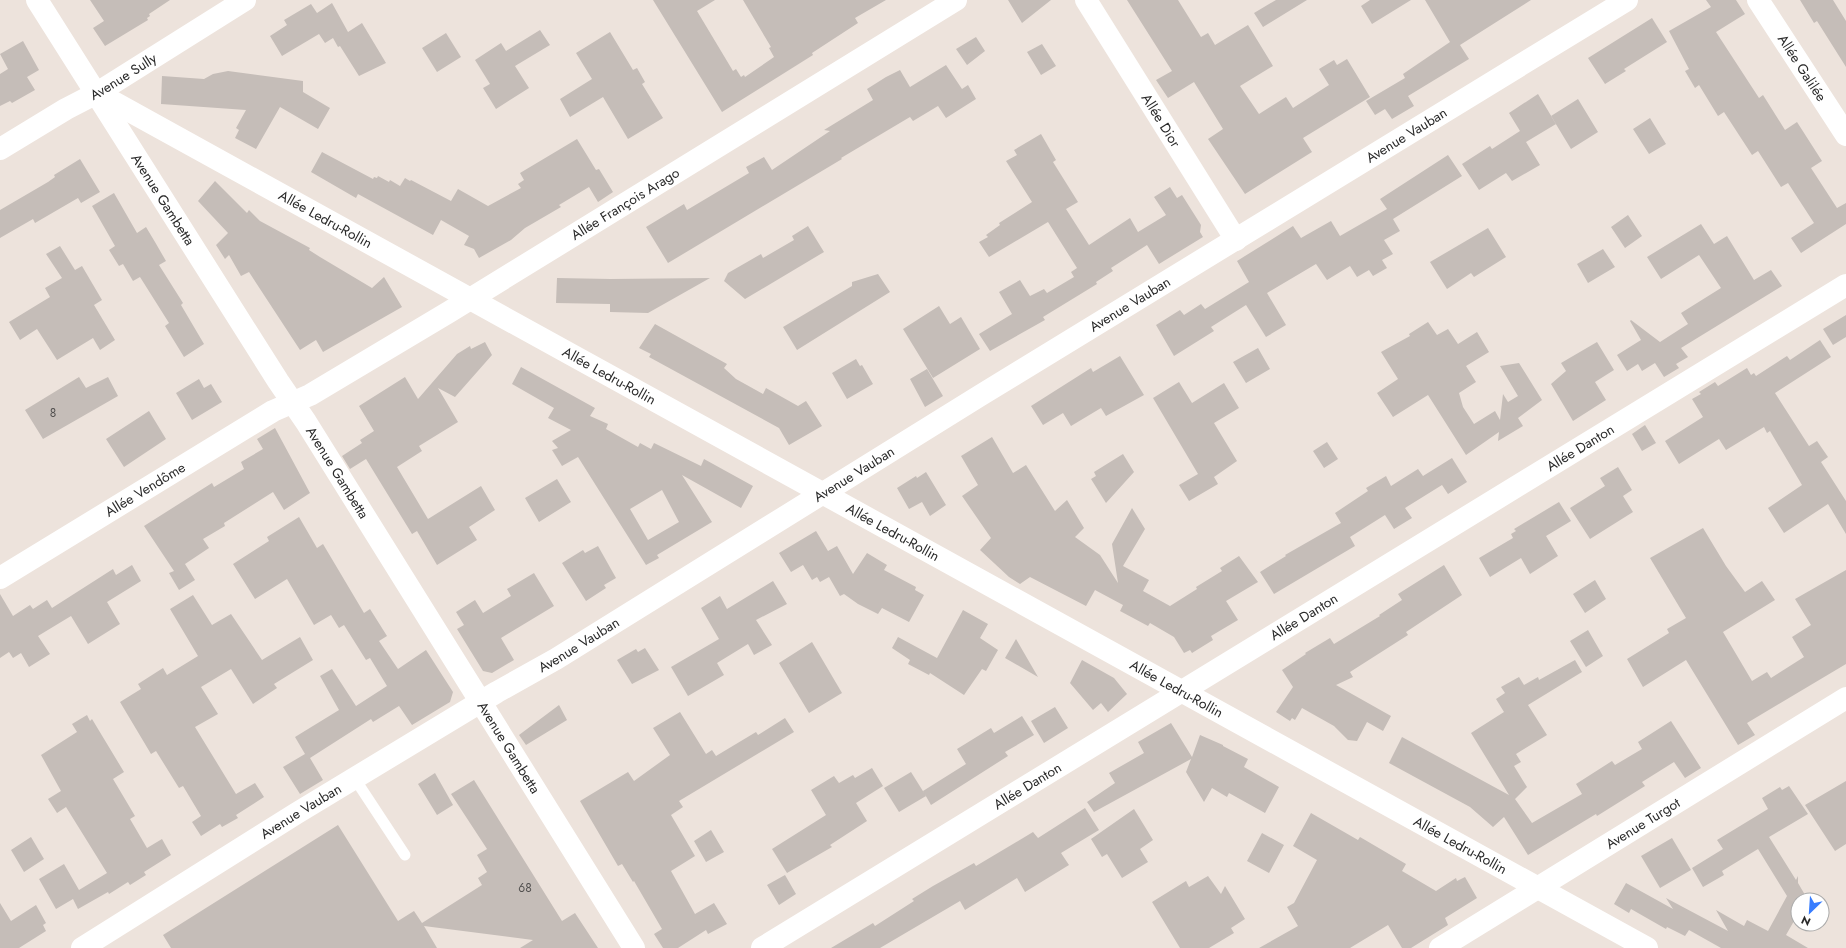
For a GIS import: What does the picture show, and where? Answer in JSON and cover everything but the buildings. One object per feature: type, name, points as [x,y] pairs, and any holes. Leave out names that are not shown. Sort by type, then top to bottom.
[{"type":"street","name":"Avenue Gambetta","points":[[37,0],[306,422],[479,702],[634,948]]},
{"type":"street","name":"Avenue Sully","points":[[0,149],[66,109],[97,93],[245,0]]},
{"type":"street","name":"Allée François Arago","points":[[292,402],[310,395],[469,299],[956,0]]},
{"type":"street","name":"Allée Dior","points":[[1086,0],[1236,240]]},
{"type":"street","name":"Avenue Vauban","points":[[82,948],[297,813],[356,779],[479,702],[556,659],[987,390],[1236,240],[1627,0]]},
{"type":"street","name":"Allée Galilée","points":[[1758,0],[1846,135]]},
{"type":"street","name":"Allée Ledru-Rollin","points":[[97,93],[1647,948]]},
{"type":"street","name":"Allée Danton","points":[[762,948],[1846,285]]},
{"type":"street","name":"Allée Vendôme","points":[[0,578],[273,411],[292,402]]},
{"type":"street","name":"Avenue Turgot","points":[[1440,948],[1846,698]]},
{"type":"lane","points":[[356,779],[405,855]]}]
